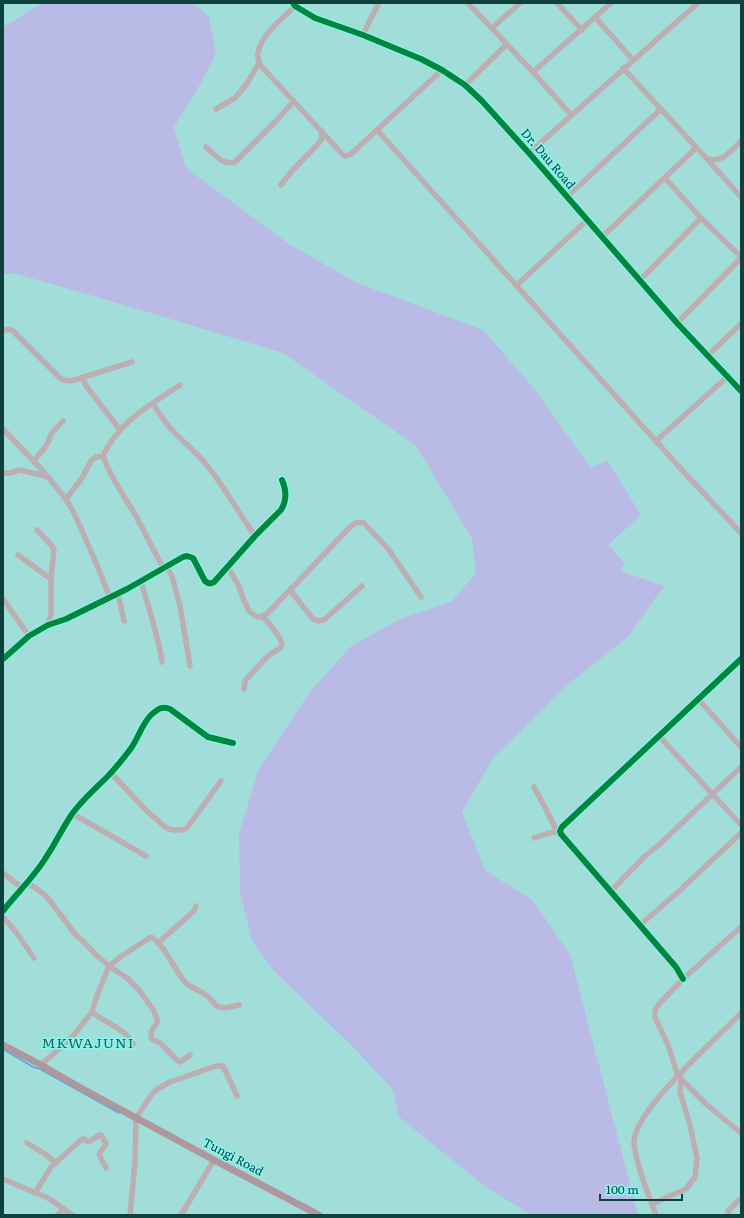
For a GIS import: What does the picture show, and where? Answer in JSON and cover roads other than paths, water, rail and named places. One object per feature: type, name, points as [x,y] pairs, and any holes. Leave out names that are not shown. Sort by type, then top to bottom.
[{"type":"main road","name":"Tungi Road","points":[[3,1045],[214,1160],[319,1215]]},
{"type":"street","points":[[364,35],[379,3]]},
{"type":"street","points":[[468,3],[571,115]]},
{"type":"street","points":[[492,28],[520,3]]},
{"type":"street","points":[[557,3],[582,30]]},
{"type":"street","points":[[533,72],[611,3]]},
{"type":"street","points":[[529,153],[698,3]]},
{"type":"street","points":[[294,4],[265,37],[258,53],[259,63],[346,156],[351,154],[442,70]]},
{"type":"street","name":"Dr. Dau Road","points":[[294,4],[315,18],[364,35],[421,59],[442,70],[465,85],[482,101],[529,153],[677,323],[741,391]]},
{"type":"street","points":[[595,17],[633,60]]},
{"type":"street","points":[[465,85],[507,44]]},
{"type":"street","points":[[216,109],[235,98],[246,85],[259,63]]},
{"type":"street","points":[[623,68],[741,197]]},
{"type":"street","points":[[206,147],[224,162],[229,164],[235,162],[294,101]]},
{"type":"street","points":[[567,197],[661,109]]},
{"type":"street","points":[[377,130],[656,441],[741,533]]},
{"type":"street","points":[[281,185],[290,173],[318,144],[321,140],[322,131]]},
{"type":"street","points":[[707,159],[722,159],[741,140]]},
{"type":"street","points":[[602,237],[696,148]]},
{"type":"street","points":[[665,178],[701,218],[741,257],[677,323]]},
{"type":"street","points":[[640,280],[701,218]]},
{"type":"street","points":[[517,285],[587,220]]},
{"type":"street","points":[[708,355],[741,324]]},
{"type":"street","points":[[3,331],[8,329],[13,331],[60,378],[64,380],[71,381],[132,362]]},
{"type":"street","points":[[656,441],[727,376]]},
{"type":"street","points":[[83,377],[87,387],[120,430]]},
{"type":"street","points":[[180,386],[133,417],[120,430],[103,456],[114,482],[165,568],[172,576],[180,606],[190,666]]},
{"type":"street","points":[[153,404],[172,430],[191,447],[217,479],[255,536]]},
{"type":"street","points":[[34,461],[46,446],[52,433],[63,421]]},
{"type":"street","points":[[3,429],[49,477],[66,499],[76,517],[110,598]]},
{"type":"street","points":[[66,499],[82,478],[91,461],[96,457],[103,456]]},
{"type":"street","points":[[3,473],[20,470],[49,477]]},
{"type":"street","points":[[3,659],[29,636],[48,625],[66,619],[110,598],[183,558],[190,556],[193,558],[205,581],[208,584],[214,582],[255,536],[281,510],[286,499],[282,480]]},
{"type":"street","points":[[264,617],[355,523],[360,522],[364,523],[389,550],[421,597]]},
{"type":"street","points":[[37,530],[54,549],[51,579],[51,614],[48,625]]},
{"type":"street","points":[[18,555],[51,579]]},
{"type":"street","points":[[228,568],[239,586],[248,608],[254,615],[257,617],[264,617],[269,622],[282,645],[252,672],[245,681],[244,689]]},
{"type":"street","points":[[141,582],[153,619],[162,662]]},
{"type":"street","points":[[290,590],[313,619],[318,621],[324,620],[362,586]]},
{"type":"street","points":[[118,594],[124,621]]},
{"type":"street","points":[[3,599],[29,636]]},
{"type":"street","points":[[534,838],[546,833],[558,832],[741,659]]},
{"type":"street","points":[[699,700],[741,747]]},
{"type":"street","points":[[3,911],[28,883],[46,858],[72,814],[86,797],[111,773],[130,750],[137,740],[143,725],[158,709],[164,707],[170,709],[208,737],[233,743]]},
{"type":"street","points":[[658,736],[741,825]]},
{"type":"street","points":[[611,891],[644,857],[741,767]]},
{"type":"street","points":[[111,773],[159,822],[169,829],[174,830],[187,828],[220,781]]},
{"type":"street","points":[[534,787],[558,832],[676,967],[683,979]]},
{"type":"street","points":[[72,814],[146,856]]},
{"type":"street","points":[[640,925],[677,893],[741,833]]},
{"type":"street","points":[[3,873],[22,888]]},
{"type":"street","points":[[28,883],[47,897],[75,934],[96,955],[127,978],[140,990],[154,1011],[157,1019],[157,1023],[151,1034],[153,1040],[160,1043],[180,1062],[190,1055]]},
{"type":"street","points":[[158,943],[194,910],[196,906]]},
{"type":"street","points":[[3,917],[16,932],[34,958]]},
{"type":"street","points":[[652,1204],[686,1188],[696,1177],[697,1158],[690,1125],[680,1092],[680,1077],[655,1017],[655,1010],[683,979],[741,927]]},
{"type":"street","points":[[41,1065],[73,1036],[92,1012],[109,966],[149,938],[154,938],[165,952],[178,974],[189,986],[207,995],[218,1006],[239,1005]]},
{"type":"street","points":[[92,1012],[102,1020],[123,1032],[128,1036],[133,1044]]},
{"type":"street","points":[[656,1215],[640,1170],[634,1143],[637,1130],[660,1095],[680,1077],[741,1013]]},
{"type":"street","points":[[130,1215],[135,1163],[136,1118],[152,1094],[170,1082],[216,1066],[223,1066],[237,1096]]},
{"type":"street","points":[[680,1077],[706,1104],[741,1133]]},
{"type":"street","points":[[35,1193],[51,1167],[80,1140],[84,1139],[88,1142],[101,1135],[106,1144],[99,1154],[106,1168]]},
{"type":"street","points":[[27,1143],[46,1154],[56,1163]]},
{"type":"street","points":[[181,1215],[214,1160]]},
{"type":"street","points":[[3,1180],[50,1199],[72,1215]]},
{"type":"street","points":[[729,1215],[728,1211],[741,1198]]},
{"type":"street","points":[[56,1215],[64,1209]]},
{"type":"waterway","points":[[3,1049],[33,1067],[40,1069],[119,1113]]},
{"type":"district","name":"MKWAJUNI","points":[[88,1043]]}]
